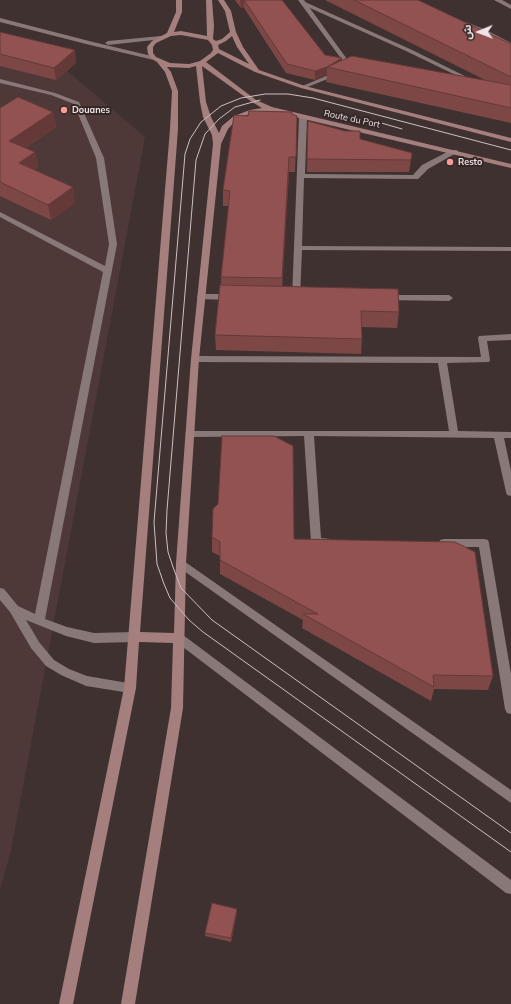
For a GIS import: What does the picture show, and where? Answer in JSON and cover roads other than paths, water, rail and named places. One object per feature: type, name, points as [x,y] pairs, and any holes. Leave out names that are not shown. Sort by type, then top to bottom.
[{"type":"main road","points":[[66,1004],[130,688],[175,91],[168,72],[150,53],[150,47],[154,42],[170,34],[179,12],[179,0]]},
{"type":"main road","points":[[157,60],[179,66],[201,63],[214,54],[209,0]]},
{"type":"main road","points":[[221,0],[228,11],[233,32],[240,47],[256,71]]},
{"type":"main road","points":[[213,45],[224,40],[233,32]]},
{"type":"main road","name":"Route du Port","points":[[170,34],[192,34],[256,71],[303,87],[511,140]]},
{"type":"main road","points":[[128,1004],[177,708],[181,563],[195,359],[217,144],[216,135],[207,117],[203,102],[201,63]]},
{"type":"main road","name":"Route du Port","points":[[201,63],[254,101],[270,109],[303,118],[382,134],[511,166]]},
{"type":"main road","points":[[217,144],[225,128],[236,117],[252,111],[270,109]]},
{"type":"main road","points":[[135,637],[179,638]]},
{"type":"street","points":[[497,0],[511,7]]},
{"type":"street","points":[[302,1],[350,67]]},
{"type":"street","points":[[302,1],[408,50],[477,87],[468,88]]},
{"type":"street","points":[[0,20],[157,60]]},
{"type":"street","points":[[458,21],[484,31],[511,46]]},
{"type":"street","points":[[92,44],[161,38]]},
{"type":"street","points":[[303,87],[329,78],[350,67],[358,68]]},
{"type":"street","points":[[0,81],[53,94],[77,103],[100,158],[113,244],[39,621]]},
{"type":"street","points":[[296,298],[303,118]]},
{"type":"street","points":[[301,176],[415,177],[426,166],[454,152]]},
{"type":"street","points":[[0,214],[107,271]]},
{"type":"street","points":[[298,248],[511,249]]},
{"type":"street","points":[[201,297],[240,297]]},
{"type":"street","points":[[372,298],[449,298]]},
{"type":"street","points":[[195,359],[486,360],[482,338],[511,337]]},
{"type":"street","points":[[442,360],[454,435]]},
{"type":"street","points":[[309,433],[316,542],[340,542]]},
{"type":"street","points":[[190,434],[309,433],[511,435]]},
{"type":"street","points":[[498,435],[511,492]]},
{"type":"street","points":[[436,543],[484,543],[511,710]]},
{"type":"street","points":[[181,563],[511,797]]},
{"type":"street","points":[[0,592],[14,609],[35,645],[50,662],[65,672],[86,681],[130,688]]},
{"type":"street","points":[[14,609],[39,621],[66,631],[94,638],[135,637]]},
{"type":"street","points":[[179,638],[511,888]]},
{"type":"tram line","points":[[511,150],[313,98],[288,94],[265,94],[241,98],[221,106],[201,122],[190,139],[185,154],[154,522],[157,564],[164,584],[170,598],[189,620],[203,632],[511,852]]},
{"type":"tram line","points":[[260,100],[235,107],[219,119],[205,134],[196,160],[167,510],[166,533],[168,552],[173,567],[181,588],[212,620],[511,833]]},
{"type":"tram line","points":[[371,120],[402,129]]},
{"type":"place","name":"Douanes","points":[[64,110]]},
{"type":"place","name":"Resto","points":[[450,162]]}]
